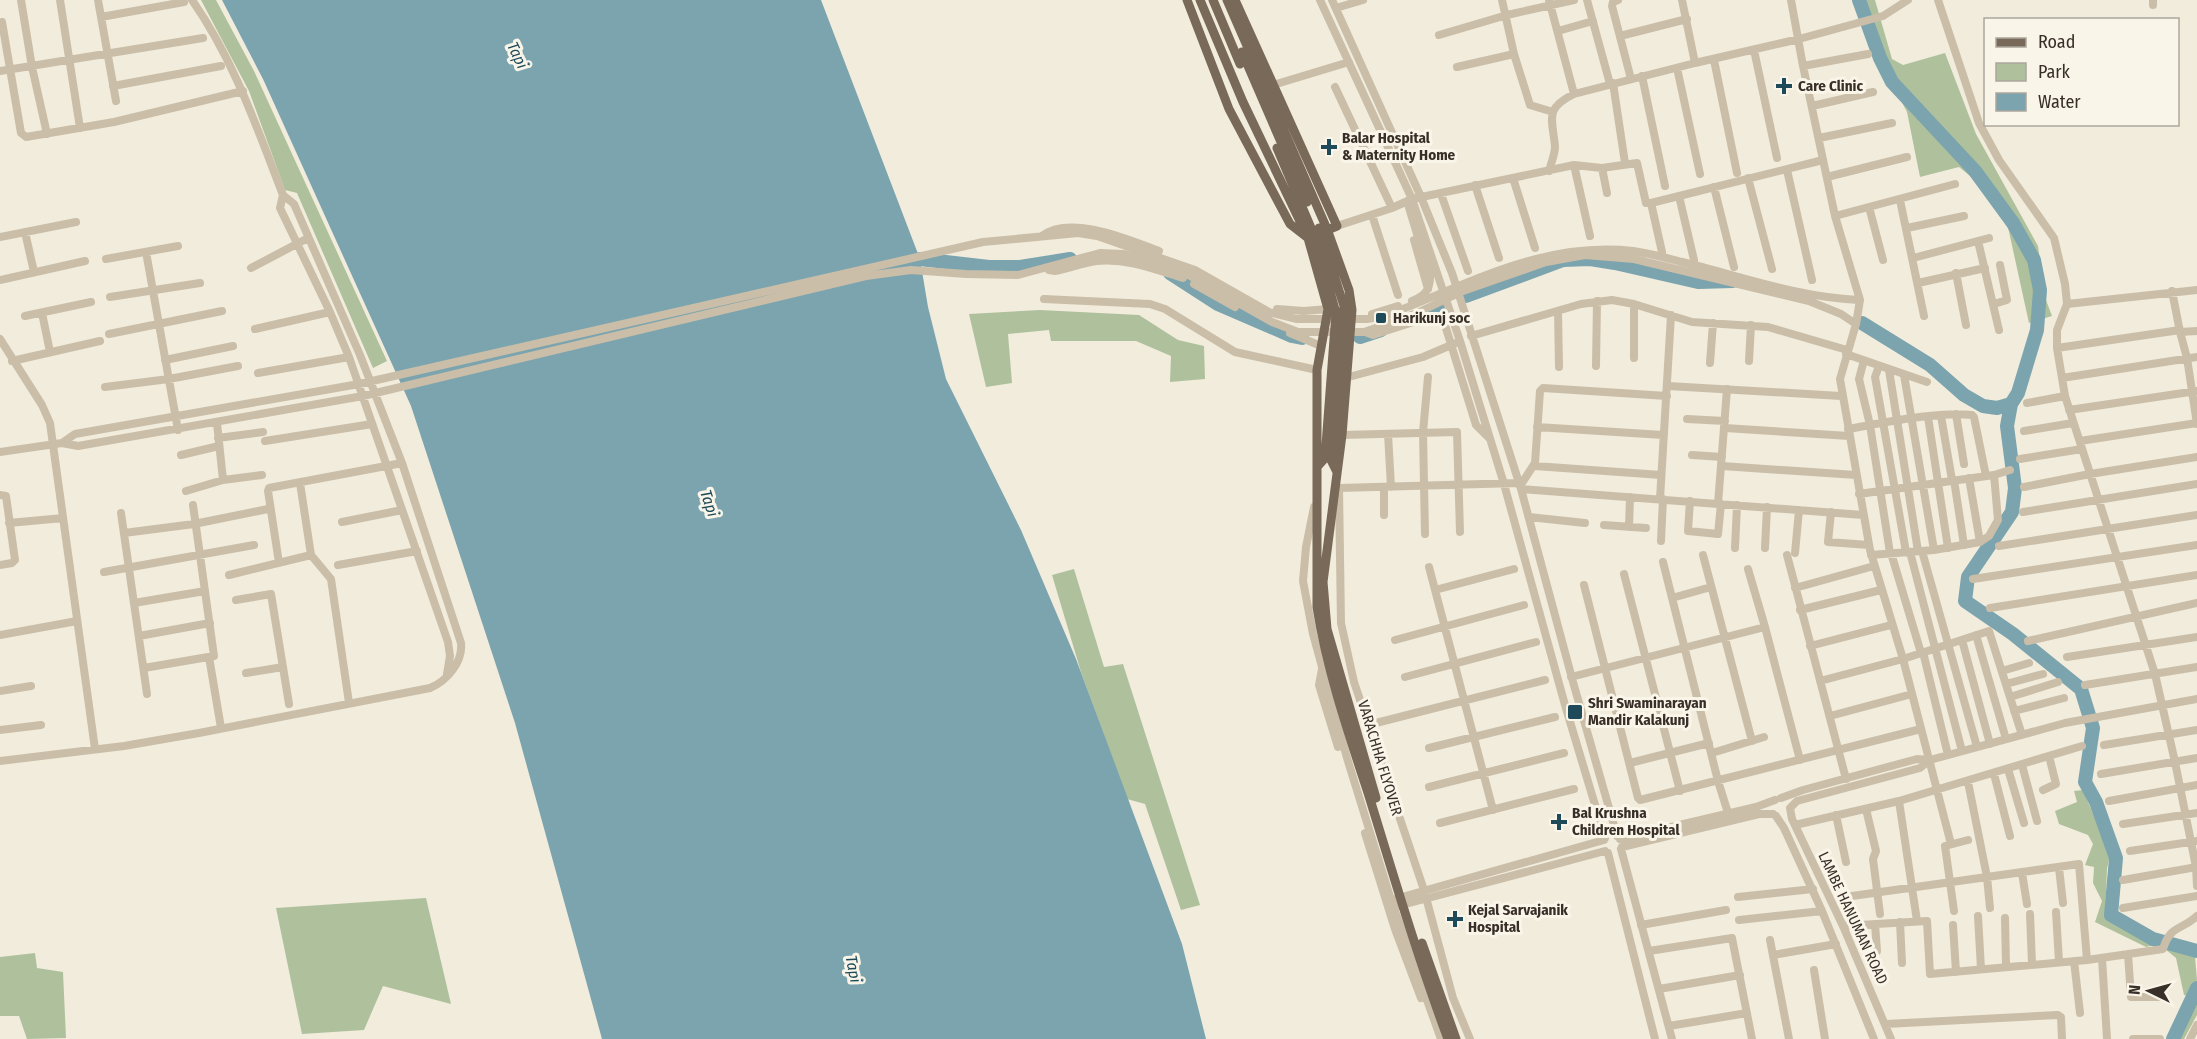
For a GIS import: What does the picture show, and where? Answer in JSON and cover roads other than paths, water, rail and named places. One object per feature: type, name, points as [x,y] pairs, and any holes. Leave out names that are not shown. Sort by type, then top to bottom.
[{"type":"main road","points":[[1187,0],[1229,109],[1290,224],[1317,234],[1337,226],[1235,0]]},
{"type":"main road","points":[[1200,0],[1243,102],[1317,234]]},
{"type":"main road","points":[[1213,0],[1317,234],[1328,309]]},
{"type":"main road","points":[[1220,0],[1317,234],[1336,313],[1325,458],[1317,467]]},
{"type":"main road","points":[[1227,0],[1344,306],[1331,460],[1337,475]]},
{"type":"main road","name":"VARACHHA FLYOVER","points":[[1317,234],[1348,290],[1352,310],[1342,435],[1317,607],[1321,632],[1353,747],[1448,1039]]},
{"type":"main road","name":"VARACHHA FLYOVER","points":[[1328,309],[1317,370],[1320,583],[1327,629],[1359,745],[1407,898],[1456,1039]]},
{"type":"street","points":[[21,0],[32,67],[47,134]]},
{"type":"street","points":[[62,0],[80,128]]},
{"type":"street","points":[[98,0],[116,101]]},
{"type":"street","points":[[1320,0],[1349,62],[1408,203],[1460,341],[1491,439],[1605,839],[1603,844],[1655,1039]]},
{"type":"street","points":[[1362,0],[1334,4],[1452,273],[1520,486],[1578,702],[1620,843],[1672,1039]]},
{"type":"street","points":[[1502,0],[1514,54],[1530,105],[1553,112]]},
{"type":"street","points":[[1439,35],[1550,3],[1574,0]]},
{"type":"street","points":[[1587,0],[1612,84],[1625,163]]},
{"type":"street","points":[[1618,0],[1612,2],[1612,6],[1631,79]]},
{"type":"street","points":[[1682,0],[1695,63]]},
{"type":"street","points":[[1791,0],[1835,216],[1860,300],[1856,324],[1840,379],[1859,494],[1871,555],[1903,659],[1951,843]]},
{"type":"street","points":[[1549,171],[1555,149],[1550,123],[1553,112],[1564,99],[1574,94],[1862,22],[1882,16],[1908,0]]},
{"type":"street","points":[[1938,0],[1979,123],[2000,160],[2054,238],[2066,284],[2067,304],[2057,330],[2057,348],[2068,410],[2091,474],[2155,674],[2170,734],[2185,815],[2194,841],[2197,886]]},
{"type":"street","points":[[0,761],[199,733],[430,687],[438,684],[459,659],[461,643],[379,392],[370,380],[293,202],[283,195],[243,91],[210,27],[188,1],[101,17]]},
{"type":"street","points":[[1550,3],[1574,94]]},
{"type":"street","points":[[1620,36],[1687,19]]},
{"type":"street","points":[[1557,31],[1593,21]]},
{"type":"street","points":[[2,22],[21,134],[29,137],[80,128],[243,91]]},
{"type":"street","points":[[0,71],[203,38]]},
{"type":"street","points":[[1754,50],[1777,158]]},
{"type":"street","points":[[1457,67],[1514,54]]},
{"type":"street","points":[[1803,66],[1868,54]]},
{"type":"street","points":[[1714,60],[1737,173]]},
{"type":"street","points":[[1272,85],[1349,62]]},
{"type":"street","points":[[113,86],[221,66]]},
{"type":"street","points":[[1677,68],[1700,174]]},
{"type":"street","points":[[1642,76],[1665,186]]},
{"type":"street","points":[[1335,87],[1392,208]]},
{"type":"street","points":[[1812,106],[1873,92]]},
{"type":"street","points":[[1819,138],[1893,123]]},
{"type":"street","points":[[1827,177],[1907,157]]},
{"type":"street","points":[[1337,226],[1421,198],[1574,165],[1602,168],[1637,163],[1646,203],[1651,203],[1823,160]]},
{"type":"street","points":[[1574,165],[1590,236]]},
{"type":"street","points":[[1602,168],[1607,193]]},
{"type":"street","points":[[1787,170],[1812,280]]},
{"type":"street","points":[[1513,178],[1535,248]]},
{"type":"street","points":[[1748,178],[1772,268]]},
{"type":"street","points":[[1835,216],[1955,184]]},
{"type":"street","points":[[1475,185],[1499,258]]},
{"type":"street","points":[[1714,187],[1734,267]]},
{"type":"street","points":[[1441,194],[1468,271]]},
{"type":"street","points":[[283,195],[280,208],[349,357],[417,551],[448,642],[450,656],[447,675]]},
{"type":"street","points":[[1679,196],[1694,260]]},
{"type":"street","points":[[1900,200],[1924,316]]},
{"type":"street","points":[[1408,203],[1428,290]]},
{"type":"street","points":[[1367,320],[1370,315],[1419,298],[1427,293],[1430,285],[1430,277],[1408,203]]},
{"type":"street","points":[[1651,203],[1662,252]]},
{"type":"street","points":[[1869,207],[1883,260]]},
{"type":"street","points":[[1372,215],[1398,295]]},
{"type":"street","points":[[1907,228],[1964,216]]},
{"type":"street","points":[[0,237],[76,222]]},
{"type":"street","points":[[1041,237],[1050,230],[1084,228],[1098,231],[1194,264],[1268,307],[1304,311],[1328,309]]},
{"type":"street","points":[[25,232],[34,272]]},
{"type":"street","points":[[62,443],[75,434],[359,384],[983,242],[1078,233],[1097,236],[1195,270],[1269,312],[1296,319],[1367,320],[1385,316],[1503,268],[1539,256],[1581,249],[1635,251],[1820,296],[1860,300]]},
{"type":"street","points":[[251,268],[308,238]]},
{"type":"street","points":[[1913,258],[1989,238]]},
{"type":"street","points":[[1978,241],[1999,330]]},
{"type":"street","points":[[106,260],[178,246]]},
{"type":"street","points":[[146,252],[178,430]]},
{"type":"street","points":[[0,452],[62,443],[78,446],[117,440],[363,396],[866,276],[911,270],[1018,275],[1100,253],[1124,254],[1185,273],[1272,322],[1299,332],[1365,332],[1417,313],[1463,291],[1546,262],[1585,255],[1634,259],[1809,301],[1841,314],[1856,324]]},
{"type":"street","points":[[1045,269],[1055,271],[1112,260],[1135,262],[1186,279],[1215,298],[1321,346]]},
{"type":"street","points":[[0,280],[85,261]]},
{"type":"street","points":[[1994,304],[2007,300],[2000,264]]},
{"type":"street","points":[[1918,283],[1985,268]]},
{"type":"street","points":[[1956,273],[1966,325]]},
{"type":"street","points":[[110,297],[200,283]]},
{"type":"street","points":[[2067,304],[2195,289]]},
{"type":"street","points":[[2019,459],[2197,423],[2194,391],[2172,291]]},
{"type":"street","points":[[1044,299],[1150,304],[1165,309],[1235,352],[1317,370]]},
{"type":"street","points":[[1471,336],[1597,301],[1612,300],[1634,304],[1692,322],[1768,327],[1927,381]]},
{"type":"street","points":[[1596,366],[1597,301]]},
{"type":"street","points":[[25,316],[91,302]]},
{"type":"street","points":[[1634,304],[1634,358]]},
{"type":"street","points":[[109,334],[222,311]]},
{"type":"street","points":[[1558,311],[1559,367]]},
{"type":"street","points":[[255,329],[330,312]]},
{"type":"street","points":[[42,313],[50,352]]},
{"type":"street","points":[[1662,541],[1661,475],[1671,315]]},
{"type":"street","points":[[1365,332],[1373,335],[1429,317],[1445,325],[1476,424],[1491,439]]},
{"type":"street","points":[[1710,363],[1713,323]]},
{"type":"street","points":[[1749,361],[1752,325]]},
{"type":"street","points":[[2057,348],[2180,331],[2197,331]]},
{"type":"street","points":[[0,339],[42,405],[50,423],[95,749]]},
{"type":"street","points":[[12,361],[100,341]]},
{"type":"street","points":[[1345,378],[1423,357],[1460,341]]},
{"type":"street","points":[[165,360],[233,346]]},
{"type":"street","points":[[258,373],[349,357]]},
{"type":"street","points":[[2062,378],[2197,357]]},
{"type":"street","points":[[1864,360],[1858,379],[1870,425],[1891,553],[1922,653],[1948,755]]},
{"type":"street","points":[[105,387],[169,380],[238,366]]},
{"type":"street","points":[[1879,366],[1875,377],[1894,488],[1914,552],[1949,644],[1977,747]]},
{"type":"street","points":[[1890,370],[1914,552],[1935,648],[1962,751]]},
{"type":"street","points":[[1904,375],[1934,550]]},
{"type":"street","points":[[1425,534],[1423,432],[1428,376]]},
{"type":"street","points":[[1668,386],[1841,396]]},
{"type":"street","points":[[1520,486],[1535,465],[1540,391],[1543,388],[1667,396]]},
{"type":"street","points":[[1690,501],[1688,531],[1718,534],[1727,389]]},
{"type":"street","points":[[2068,410],[2194,391]]},
{"type":"street","points":[[2027,403],[2065,396]]},
{"type":"street","points":[[213,410],[223,480]]},
{"type":"street","points":[[1687,419],[1725,425],[1849,433],[1870,425],[1911,419],[1956,414],[1974,417],[1990,475],[1998,519],[1989,536],[1980,542],[1948,548],[1871,555]]},
{"type":"street","points":[[1956,414],[1964,464]]},
{"type":"street","points":[[1941,416],[1964,545]]},
{"type":"street","points":[[1928,417],[1948,548]]},
{"type":"street","points":[[2024,431],[2073,423]]},
{"type":"street","points":[[265,441],[372,424]]},
{"type":"street","points":[[114,427],[117,440]]},
{"type":"street","points":[[1537,427],[1663,435]]},
{"type":"street","points":[[181,455],[218,442],[263,432]]},
{"type":"street","points":[[1342,435],[1457,432],[1460,532]]},
{"type":"street","points":[[1384,515],[1388,487],[1388,434]]},
{"type":"street","points":[[1692,455],[1722,457]]},
{"type":"street","points":[[2024,487],[2197,457]]},
{"type":"street","points":[[279,563],[268,489],[402,463]]},
{"type":"street","points":[[1535,465],[1661,475]]},
{"type":"street","points":[[1722,466],[1856,475]]},
{"type":"street","points":[[1859,494],[2010,470]]},
{"type":"street","points":[[186,491],[223,480],[262,474]]},
{"type":"street","points":[[1337,475],[1341,623],[1354,682],[1425,894],[1453,998],[1470,1039]]},
{"type":"street","points":[[1969,478],[1980,542]]},
{"type":"street","points":[[300,483],[311,555],[331,579],[349,703]]},
{"type":"street","points":[[1339,488],[1504,484],[1630,497],[1863,514]]},
{"type":"street","points":[[2023,512],[2197,484]]},
{"type":"street","points":[[1317,494],[1306,547],[1303,581],[1323,673],[1387,887],[1441,1039]]},
{"type":"street","points":[[0,495],[6,496],[15,560],[12,563],[0,565]]},
{"type":"street","points":[[1629,527],[1630,497]]},
{"type":"street","points":[[1735,548],[1737,505]]},
{"type":"street","points":[[144,668],[214,656],[193,506]]},
{"type":"street","points":[[1765,548],[1767,507]]},
{"type":"street","points":[[124,533],[194,524],[268,509]]},
{"type":"street","points":[[342,522],[402,510]]},
{"type":"street","points":[[1799,510],[1791,554],[1795,588],[1846,779]]},
{"type":"street","points":[[1831,512],[1828,542],[1869,545]]},
{"type":"street","points":[[121,513],[147,694]]},
{"type":"street","points":[[1999,546],[2197,514]]},
{"type":"street","points":[[1528,517],[1585,523]]},
{"type":"street","points":[[9,523],[63,518]]},
{"type":"street","points":[[1604,525],[1646,528]]},
{"type":"street","points":[[104,572],[254,545]]},
{"type":"street","points":[[1973,579],[2197,545]]},
{"type":"street","points":[[338,565],[417,551]]},
{"type":"street","points":[[229,575],[311,555]]},
{"type":"street","points":[[1703,555],[1752,741]]},
{"type":"street","points":[[1663,562],[1728,813]]},
{"type":"street","points":[[1795,588],[1874,566]]},
{"type":"street","points":[[1429,567],[1493,810]]},
{"type":"street","points":[[1435,590],[1514,569]]},
{"type":"street","points":[[1748,569],[1800,760]]},
{"type":"street","points":[[1624,574],[1680,791]]},
{"type":"street","points":[[1990,608],[2197,575]]},
{"type":"street","points":[[1584,585],[1639,800],[1921,729]]},
{"type":"street","points":[[1672,598],[1711,587]]},
{"type":"street","points":[[1800,610],[1881,590]]},
{"type":"street","points":[[135,603],[205,591]]},
{"type":"street","points":[[236,600],[271,594],[289,704]]},
{"type":"street","points":[[2028,641],[2197,603]]},
{"type":"street","points":[[1395,640],[1524,605]]},
{"type":"street","points":[[0,635],[76,621]]},
{"type":"street","points":[[139,636],[210,623]]},
{"type":"street","points":[[1810,646],[1891,625]]},
{"type":"street","points":[[1572,677],[1765,627]]},
{"type":"street","points":[[1820,681],[1903,659],[1990,632],[2022,735]]},
{"type":"street","points":[[1976,635],[2006,739]]},
{"type":"street","points":[[2067,657],[2197,637]]},
{"type":"street","points":[[1962,640],[1990,744]]},
{"type":"street","points":[[1405,677],[1536,642]]},
{"type":"street","points":[[209,657],[221,728]]},
{"type":"street","points":[[2002,671],[2029,663]]},
{"type":"street","points":[[246,673],[283,667]]},
{"type":"street","points":[[2085,685],[2197,667]]},
{"type":"street","points":[[1323,673],[1319,679],[1319,685],[1395,929],[1431,1023],[1438,1030]]},
{"type":"street","points":[[2006,684],[2043,674]]},
{"type":"street","points":[[1368,725],[1545,680]]},
{"type":"street","points":[[2010,697],[2058,682]]},
{"type":"street","points":[[0,691],[31,686]]},
{"type":"street","points":[[1830,716],[1912,694]]},
{"type":"street","points":[[2014,711],[2064,698]]},
{"type":"street","points":[[1425,894],[1606,852],[1613,855],[1620,843],[1917,759],[1930,760],[2065,723],[2197,699]]},
{"type":"street","points":[[1565,705],[1578,702]]},
{"type":"street","points":[[1429,748],[1555,717]]},
{"type":"street","points":[[0,730],[41,724]]},
{"type":"street","points":[[2104,745],[2197,730]]},
{"type":"street","points":[[1712,753],[1764,737]]},
{"type":"street","points":[[1630,763],[1709,742]]},
{"type":"street","points":[[1795,825],[1899,801],[2082,746]]},
{"type":"street","points":[[1429,788],[1564,753]]},
{"type":"street","points":[[2043,790],[2056,784],[2049,756]]},
{"type":"street","points":[[2101,774],[2197,758]]},
{"type":"street","points":[[1345,770],[1380,760]]},
{"type":"street","points":[[1393,904],[1610,836],[1620,843],[1759,814],[1785,816],[1797,801],[1920,768],[1930,760]]},
{"type":"street","points":[[2022,765],[2037,821]]},
{"type":"street","points":[[2008,769],[2024,823]]},
{"type":"street","points":[[1994,774],[2010,836]]},
{"type":"street","points":[[1968,782],[1987,877],[1990,908]]},
{"type":"street","points":[[2109,801],[2197,785]]},
{"type":"street","points":[[1440,823],[1574,789]]},
{"type":"street","points":[[1778,799],[1788,802],[1790,808]]},
{"type":"street","points":[[1778,799],[1771,808],[1784,828],[1813,889],[1873,1039],[1891,1037]]},
{"type":"street","points":[[1899,801],[1917,921]]},
{"type":"street","name":"LAMBE HANUMAN ROAD","points":[[1790,808],[1795,825],[1843,926],[1891,1037]]},
{"type":"street","points":[[1866,809],[1876,851],[1873,859],[1880,914]]},
{"type":"street","points":[[2123,824],[2197,813]]},
{"type":"street","points":[[1836,815],[1846,862]]},
{"type":"street","points":[[1954,911],[1945,846],[1968,840]]},
{"type":"street","points":[[2130,851],[2194,841]]},
{"type":"street","points":[[1845,897],[2080,866],[2087,960]]},
{"type":"street","points":[[2123,880],[2196,867]]},
{"type":"street","points":[[2058,868],[2063,903]]},
{"type":"street","points":[[2022,873],[2027,904]]},
{"type":"street","points":[[1738,897],[1813,889]]},
{"type":"street","points":[[2123,908],[2197,896]]},
{"type":"street","points":[[1641,925],[1726,910]]},
{"type":"street","points":[[1739,920],[1822,910]]},
{"type":"street","points":[[2056,912],[2060,962]]},
{"type":"street","points":[[2030,914],[2032,964]]},
{"type":"street","points":[[1978,916],[1981,969]]},
{"type":"street","points":[[1843,926],[1927,921],[1930,974],[2087,960],[2163,949],[2167,937],[2177,927],[2188,925],[2197,916]]},
{"type":"street","points":[[2005,918],[2006,966]]},
{"type":"street","points":[[1900,922],[1902,963]]},
{"type":"street","points":[[1875,924],[1877,951]]},
{"type":"street","points":[[1953,925],[1956,972]]},
{"type":"street","points":[[1649,951],[1731,937],[1752,1039]]},
{"type":"street","points":[[1770,940],[1788,1039]]},
{"type":"street","points":[[1773,955],[1836,944]]},
{"type":"street","points":[[2128,954],[2131,998],[2158,997]]},
{"type":"street","points":[[2102,958],[2107,1039]]},
{"type":"street","points":[[2074,961],[2080,1013]]},
{"type":"street","points":[[1814,970],[1825,1039]]},
{"type":"street","points":[[1659,989],[1740,975]]},
{"type":"street","points":[[1669,1026],[1747,1013]]},
{"type":"street","points":[[1886,1024],[2058,1015],[2061,1017],[2062,1039]]},
{"type":"street","points":[[2190,1039],[2197,1025]]},
{"type":"street","points":[[2133,1039],[2160,1039]]},
{"type":"water","name":"Tapi","points":[[222,0],[821,0],[920,259],[928,307],[946,379],[1021,530],[1076,659],[1182,944],[1206,1039],[602,1039],[515,723],[411,406],[263,79]]},
{"type":"waterway","points":[[1859,0],[1880,58],[1892,82],[1975,171],[2013,223],[2034,260],[2040,290],[2037,330],[2018,393],[2011,404],[1997,408],[1983,406],[1964,395],[1930,365],[1862,323]]},
{"type":"waterway","points":[[920,259],[989,267],[1020,267],[1070,259]]},
{"type":"waterway","points":[[1466,296],[1563,260],[1590,259],[1615,263],[1698,282],[1733,281]]},
{"type":"waterway","points":[[1170,273],[1218,304],[1292,336],[1302,338]]},
{"type":"waterway","points":[[1410,319],[1439,308]]},
{"type":"waterway","points":[[1360,337],[1381,330]]},
{"type":"waterway","points":[[2011,404],[2007,426],[2015,488],[2012,512],[1968,577],[1965,601],[2013,634],[2081,689],[2093,728],[2085,782],[2096,802],[2116,858],[2111,915],[2153,939],[2197,951]]},
{"type":"waterway","points":[[2173,1039],[2197,988]]},
{"type":"place","name":"Care Clinic","points":[[1784,86]]},
{"type":"place","name":"Balar Hospital & Maternity Home","points":[[1329,147]]},
{"type":"place","name":"Harikunj soc","points":[[1381,318]]},
{"type":"place","name":"Shri Swaminarayan Mandir Kalakunj","points":[[1575,712]]},
{"type":"place","name":"Bal Krushna Children Hospital","points":[[1559,822]]},
{"type":"place","name":"Kejal Sarvajanik Hospital","points":[[1455,919]]}]
